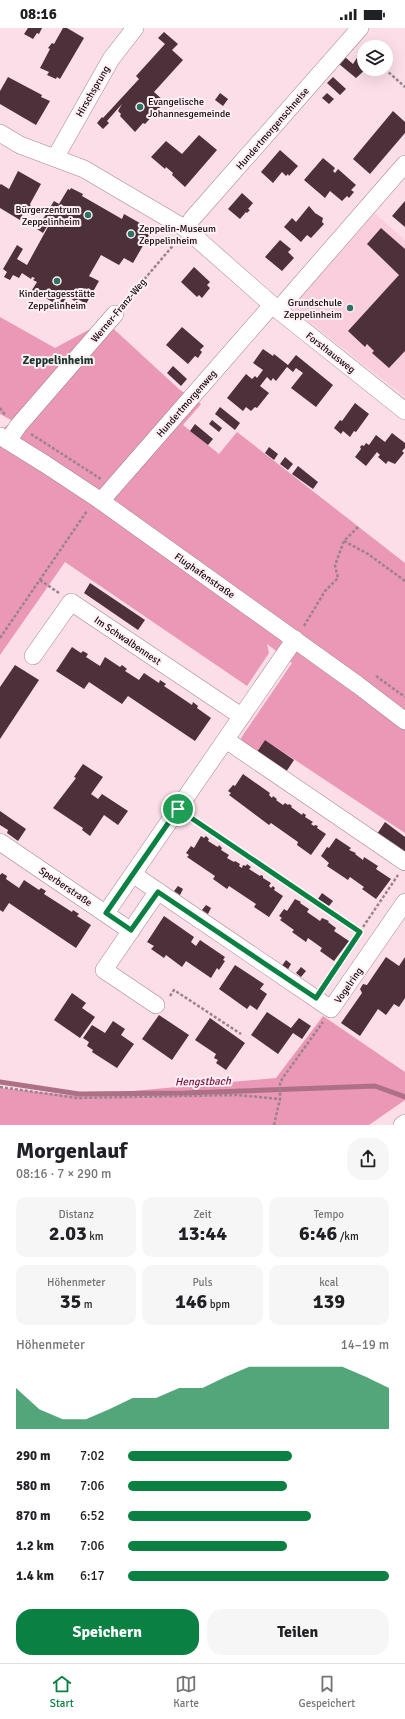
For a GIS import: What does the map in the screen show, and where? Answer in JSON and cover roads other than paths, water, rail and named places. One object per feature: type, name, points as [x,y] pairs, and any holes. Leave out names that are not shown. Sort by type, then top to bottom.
[{"type":"street","name":"Hirschsprung","points":[[54,158],[111,59],[135,28]]},
{"type":"street","name":"Hundertmorgenschneise","points":[[186,229],[192,219],[360,28]]},
{"type":"street","name":"Forsthausweg","points":[[0,133],[20,145],[84,169],[186,229],[275,308],[405,411]]},
{"type":"street","name":"Hundertmorgenweg","points":[[94,506],[405,164]]},
{"type":"street","name":"Werner-Franz-Weg","points":[[4,439],[18,426],[114,314]]},
{"type":"street","name":"Flughafenstraße","points":[[4,439],[45,464],[94,506],[295,639],[374,696],[405,721]]},
{"type":"street","name":"Im Schwalbennest","points":[[33,656],[71,602],[240,716]]},
{"type":"street","points":[[106,913],[134,875],[226,740],[240,716],[295,639]]},
{"type":"street","points":[[226,740],[403,867]]},
{"type":"street","name":"Sperberstraße","points":[[0,842],[131,930]]},
{"type":"street","name":"Vogelring","points":[[134,875],[331,1009],[405,902]]},
{"type":"street","points":[[156,1005],[104,970],[158,892]]},
{"type":"waterway","name":"Hengstbach","points":[[0,1082],[79,1094],[185,1093],[375,1086],[405,1097]]},
{"type":"place","name":"Evangelische Johannesgemeinde","points":[[140,107]]},
{"type":"place","name":"Bürgerzentrum Zeppelinheim","points":[[88,215]]},
{"type":"place","name":"Zeppelin-Museum Zeppelinheim","points":[[131,234]]},
{"type":"place","name":"Kindertagesstätte Zeppelinheim","points":[[57,281]]},
{"type":"place","name":"Grundschule Zeppelinheim","points":[[350,308]]},
{"type":"district","name":"Zeppelinheim","points":[[58,360]]}]
